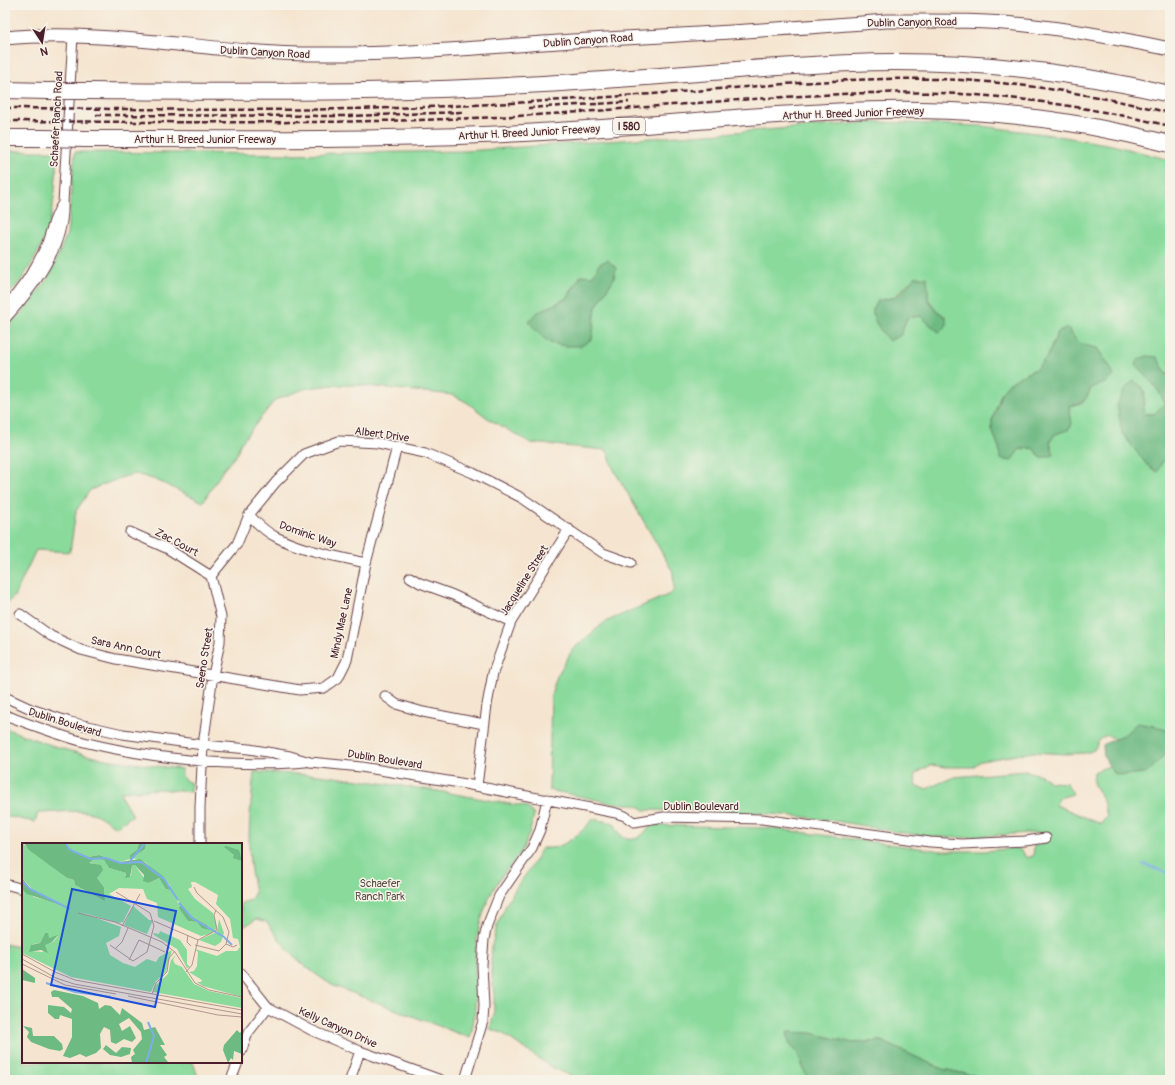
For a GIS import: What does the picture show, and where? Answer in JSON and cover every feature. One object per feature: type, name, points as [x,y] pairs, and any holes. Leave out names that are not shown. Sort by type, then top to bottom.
[{"type":"highway","points":[[5,90],[310,92],[452,89],[824,64],[894,62],[965,64],[1035,70],[1105,80],[1170,94]]},
{"type":"highway","name":"Arthur H. Breed Junior Freeway","points":[[5,138],[322,140],[452,136],[551,131],[821,112],[890,109],[959,111],[1029,117],[1098,128],[1170,144]]},
{"type":"main road","name":"Dublin Canyon Road","points":[[5,38],[73,36],[256,52],[339,54],[430,50],[886,21],[954,21],[1025,25],[1094,34],[1170,49]]},
{"type":"street","name":"Schaefer Ranch Road","points":[[5,319],[23,299],[37,280],[50,256],[58,236],[64,213],[63,203],[73,36]]},
{"type":"street","name":"Schaefer Ranch Road","points":[[5,307],[28,279],[41,255],[50,235],[57,212],[63,203]]},
{"type":"street","name":"Albert Drive","points":[[211,576],[237,544],[249,515],[276,482],[304,454],[339,441],[378,443],[425,453],[474,473],[522,498],[603,553],[631,563]]},
{"type":"street","name":"Mindy Mae Lane","points":[[213,675],[300,690],[324,688],[338,678],[347,660],[366,563],[396,447]]},
{"type":"street","name":"Dominic Way","points":[[249,515],[264,529],[276,537],[313,551],[366,563]]},
{"type":"street","name":"Jacqueline Street","points":[[478,786],[484,724],[494,673],[511,622],[569,529]]},
{"type":"street","name":"Zac Court","points":[[130,532],[168,549],[211,576]]},
{"type":"street","name":"Seeno Street","points":[[203,745],[213,675],[220,642],[221,617],[211,576]]},
{"type":"street","points":[[410,577],[420,583],[453,595],[511,622]]},
{"type":"street","name":"Sara Ann Court","points":[[20,614],[51,636],[81,650],[116,659],[213,675]]},
{"type":"street","points":[[385,696],[396,704],[423,712],[484,724]]},
{"type":"street","name":"Dublin Boulevard","points":[[5,697],[31,709],[70,722],[123,734],[249,750],[283,755],[310,762],[361,767],[478,786],[616,813],[625,816],[634,822],[664,817],[762,819],[930,842],[962,844],[1025,841],[1046,838]]},
{"type":"street","name":"Dublin Boulevard","points":[[5,715],[42,729],[127,752],[202,762],[289,764],[310,762]]},
{"type":"street","points":[[200,843],[203,745]]},
{"type":"street","points":[[465,1080],[483,1021],[484,998],[482,965],[484,939],[487,926],[499,896],[532,848],[540,830],[547,799]]},
{"type":"street","points":[[5,884],[22,889]]},
{"type":"street","name":"Kelly Canyon Drive","points":[[242,974],[268,1006],[311,1030],[360,1051],[441,1080]]},
{"type":"street","points":[[242,1049],[248,1033],[268,1006]]},
{"type":"street","points":[[350,1080],[360,1051]]},
{"type":"street","points":[[231,1080],[238,1063]]},
{"type":"green space","points":[[878,122],[981,126],[1052,135],[1112,145],[1170,160],[1170,374],[1166,374],[1157,357],[1150,379],[1165,403],[1154,414],[1145,414],[1143,407],[1145,393],[1122,433],[1140,455],[1157,471],[1162,462],[1170,457],[1170,732],[1163,728],[1137,723],[1122,737],[1115,739],[1107,735],[1100,739],[1094,750],[1086,753],[1066,754],[1033,752],[981,761],[973,767],[946,767],[931,765],[915,774],[916,787],[926,789],[954,777],[1026,771],[1041,775],[1050,782],[1067,783],[1073,794],[1059,798],[1056,805],[1101,824],[1107,816],[1103,801],[1093,783],[1094,772],[1109,766],[1113,773],[1117,774],[1125,775],[1147,773],[1170,748],[1170,1080],[996,1080],[942,1069],[881,1041],[853,1043],[811,1033],[789,1042],[798,1054],[808,1080],[600,1080],[588,1075],[585,1080],[581,1080],[551,1067],[502,1033],[490,1029],[494,1014],[491,965],[492,945],[497,926],[506,905],[542,848],[552,848],[562,845],[585,828],[592,819],[614,823],[622,836],[627,839],[635,839],[639,837],[646,832],[651,825],[770,828],[941,851],[985,851],[1017,848],[1023,852],[1026,858],[1033,856],[1034,845],[1046,843],[1045,833],[963,838],[936,837],[903,833],[836,821],[783,815],[645,810],[634,805],[612,803],[549,790],[551,695],[557,676],[573,649],[605,622],[670,594],[674,590],[673,572],[613,468],[607,450],[531,443],[489,419],[468,403],[453,395],[358,385],[333,385],[307,388],[275,400],[240,444],[237,454],[223,470],[203,502],[156,480],[136,474],[123,477],[90,490],[76,511],[70,552],[36,550],[14,597],[5,606],[5,330],[30,303],[50,275],[67,234],[75,152],[290,154],[465,151]],"holes":[[[593,276],[614,278],[596,307],[592,339],[544,309],[568,297],[574,285]],[[915,277],[928,290],[928,299],[936,310],[946,317],[939,332],[920,316],[906,318],[901,335],[877,301],[894,297]],[[1068,328],[1077,340],[1087,346],[1097,348],[1110,367],[1105,383],[1091,388],[1086,399],[1081,403],[1069,406],[1070,413],[1068,430],[1055,434],[1049,442],[1053,454],[1041,457],[1033,448],[1020,449],[1001,459],[999,447],[992,430],[992,421],[1001,394],[1019,377],[1036,369],[1047,357],[1058,332]]]},
{"type":"green space","points":[[5,151],[58,151],[53,207],[46,235],[31,265],[19,283],[5,299]]},
{"type":"green space","points":[[608,260],[616,268],[614,278],[596,307],[592,339],[581,346],[565,346],[550,343],[539,334],[529,322],[535,314],[568,297],[581,275],[593,276],[599,264]]},
{"type":"green space","points":[[915,277],[927,277],[928,299],[936,310],[946,318],[946,327],[939,332],[920,316],[907,318],[901,335],[889,341],[882,333],[876,322],[873,311],[874,306],[877,302],[883,299],[895,297]]},
{"type":"green space","points":[[1068,328],[1077,340],[1087,346],[1097,348],[1110,367],[1114,376],[1105,383],[1091,388],[1086,399],[1081,403],[1069,406],[1072,424],[1068,430],[1055,434],[1050,442],[1054,455],[1041,458],[1033,448],[1020,449],[1011,461],[1000,459],[999,447],[992,430],[992,421],[1001,394],[1007,385],[1019,377],[1036,369],[1047,357],[1058,332]]},
{"type":"green space","points":[[1147,356],[1157,357],[1166,374],[1170,374],[1170,457],[1162,462],[1157,472],[1147,465],[1122,433],[1117,405],[1125,389],[1133,381],[1139,384],[1144,391],[1145,414],[1154,414],[1165,403],[1158,390],[1136,364],[1139,359]]},
{"type":"green space","points":[[1137,723],[1163,728],[1170,732],[1170,748],[1147,773],[1126,775],[1113,773],[1104,757],[1103,745],[1124,735]]},
{"type":"green space","points":[[5,728],[44,743],[71,751],[120,761],[182,769],[183,778],[191,783],[190,792],[159,789],[121,792],[123,800],[133,815],[116,827],[98,815],[86,812],[73,811],[38,813],[35,822],[5,816]]},
{"type":"green space","name":"Schaefer Ranch Park","points":[[254,772],[318,775],[359,780],[438,791],[527,807],[534,815],[530,831],[519,855],[496,885],[483,914],[479,930],[475,961],[475,1007],[470,1038],[334,986],[305,966],[289,951],[267,922],[257,919],[242,927],[242,903],[251,900],[255,892],[249,847]]},
{"type":"green space","points":[[5,944],[22,948],[22,1063],[193,1063],[199,1080],[5,1080]]},
{"type":"green space","points":[[787,1032],[811,1033],[853,1043],[881,1041],[942,1069],[996,1080],[808,1080],[798,1054],[789,1042]]},
{"type":"waterway","points":[[1143,864],[1170,874]]},
{"type":"railway","points":[[5,108],[248,110],[370,109],[583,99],[818,82],[876,79],[932,79],[1014,84],[1092,96],[1170,113]]},
{"type":"railway","points":[[5,121],[388,121],[552,114],[767,98],[843,94],[941,93],[1014,98],[1092,110],[1170,126]]},
{"type":"railway","points":[[528,108],[629,102]]},
{"type":"railway","points":[[96,115],[349,116],[462,112]]}]
